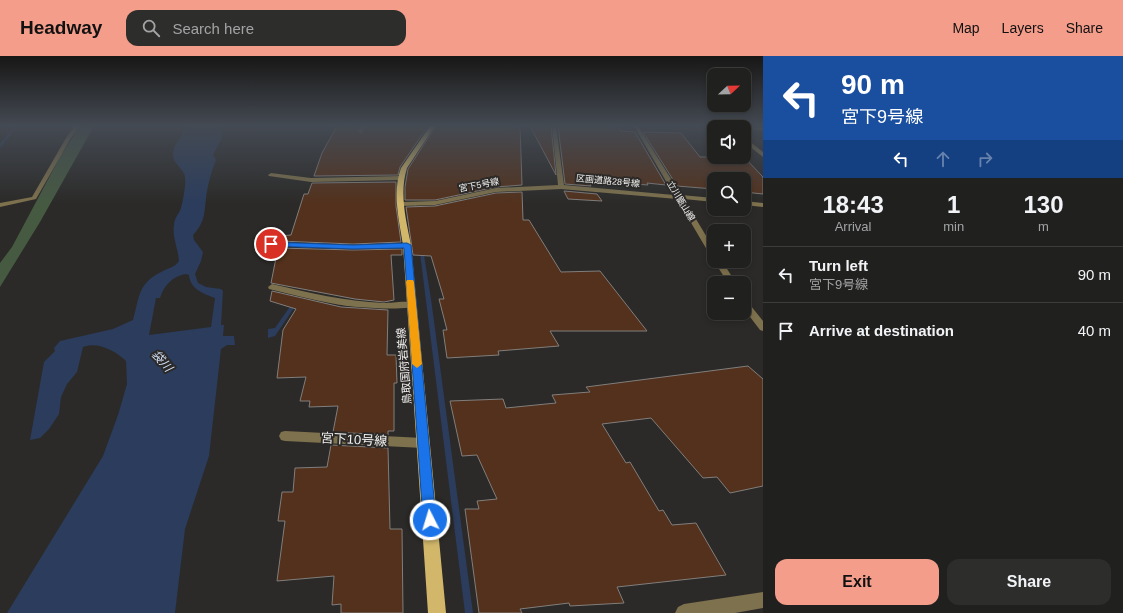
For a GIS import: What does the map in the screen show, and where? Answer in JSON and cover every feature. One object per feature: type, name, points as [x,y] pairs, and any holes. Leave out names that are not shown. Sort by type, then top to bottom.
[{"type":"main road","name":"鳥取国府岩美線","points":[[415,152],[404,168],[401,178],[401,204],[407,245],[437,613]]},
{"type":"street","points":[[0,205],[34,198],[61,152]]},
{"type":"street","name":"区画道路28号線","points":[[557,152],[561,187],[707,199]]},
{"type":"street","name":"立川甑山線","points":[[651,152],[707,244]]},
{"type":"street","points":[[271,175],[311,180],[401,178]]},
{"type":"street","name":"宮下5号線","points":[[401,204],[435,204],[496,190],[561,187]]},
{"type":"street","points":[[751,204],[763,205]]},
{"type":"street","points":[[271,244],[353,247],[407,245]]},
{"type":"street","points":[[272,287],[336,302],[385,306],[412,306]]},
{"type":"street","points":[[751,312],[763,328]]},
{"type":"street","name":"宮下10号線","points":[[285,436],[423,443]]},
{"type":"street","points":[[684,613],[763,600]]},
{"type":"green space","points":[[63,152],[79,152],[40,222],[0,287],[0,263],[12,247]]},
{"type":"water","name":"袋川","points":[[215,152],[213,155],[216,160],[208,187],[203,219],[201,225],[193,235],[194,240],[203,252],[195,274],[198,283],[206,287],[221,289],[223,291],[221,325],[224,325],[223,336],[234,336],[235,345],[227,345],[221,349],[209,456],[185,529],[175,613],[7,613],[103,456],[118,415],[127,384],[126,361],[122,357],[100,346],[88,345],[83,347],[77,372],[67,384],[61,397],[59,414],[49,429],[40,438],[30,440],[44,362],[55,351],[54,348],[60,341],[113,329],[133,320],[144,285],[155,276],[174,266],[179,261],[174,238],[174,229],[175,220],[183,201],[185,177],[183,171],[174,160],[173,153]],"holes":[[[186,274],[189,275],[192,284],[202,293],[215,298],[211,327],[149,335],[156,298],[160,298],[164,289],[173,279]]]},
{"type":"water","points":[[414,205],[416,205],[431,299],[473,613],[465,613]]},
{"type":"water","points":[[296,298],[300,299],[275,336],[268,338],[268,329],[275,328]]},
{"type":"building","points":[[410,152],[400,167],[398,175],[314,176],[322,153]]},
{"type":"building","points":[[419,152],[521,152],[522,185],[496,187],[435,200],[405,200],[405,187],[408,169]]},
{"type":"building","points":[[544,152],[554,152],[556,175]]},
{"type":"building","points":[[561,152],[647,152],[666,185],[606,182],[607,185],[590,184],[591,186],[565,184]]},
{"type":"building","points":[[656,152],[696,152],[700,157],[707,157],[707,164],[751,164],[763,177],[763,194],[751,193],[751,172],[707,172],[707,188],[677,186]]},
{"type":"building","points":[[396,182],[396,206],[401,242],[353,244],[279,241],[280,236],[291,235],[304,194],[308,194],[312,183]]},
{"type":"building","points":[[564,191],[597,194],[602,201],[568,199]]},
{"type":"building","points":[[522,192],[523,220],[529,220],[561,272],[600,271],[647,331],[550,331],[559,346],[498,351],[499,355],[447,358],[443,330],[447,330],[439,299],[444,299],[431,256],[413,255],[406,207],[435,206],[496,193]]},
{"type":"building","points":[[278,248],[353,250],[402,249],[402,255],[391,255],[394,300],[384,302],[355,299],[271,283]]},
{"type":"building","points":[[272,291],[341,307],[388,310],[387,355],[396,355],[397,383],[394,383],[394,431],[388,431],[388,435],[333,432],[338,406],[309,407],[310,401],[300,401],[306,377],[277,378],[283,330],[296,309],[270,301]]},
{"type":"building","points":[[748,366],[763,379],[763,486],[730,493],[717,477],[703,478],[651,418],[602,424],[626,463],[630,462],[659,511],[663,510],[672,525],[696,523],[726,575],[617,587],[624,603],[570,606],[569,603],[520,609],[522,613],[479,613],[465,509],[479,509],[477,501],[497,499],[477,455],[462,456],[450,401],[503,399],[506,408],[556,403],[552,395],[590,392],[586,387]]},
{"type":"building","points":[[331,445],[388,448],[390,529],[402,529],[403,613],[341,613],[341,604],[332,605],[334,576],[277,581],[285,521],[278,521],[282,492],[293,492],[295,468],[327,467]]},
{"type":"slow traffic","points":[[410,282],[417,364]]},
{"type":"route","points":[[271,244],[353,247],[407,245],[430,520]]}]
